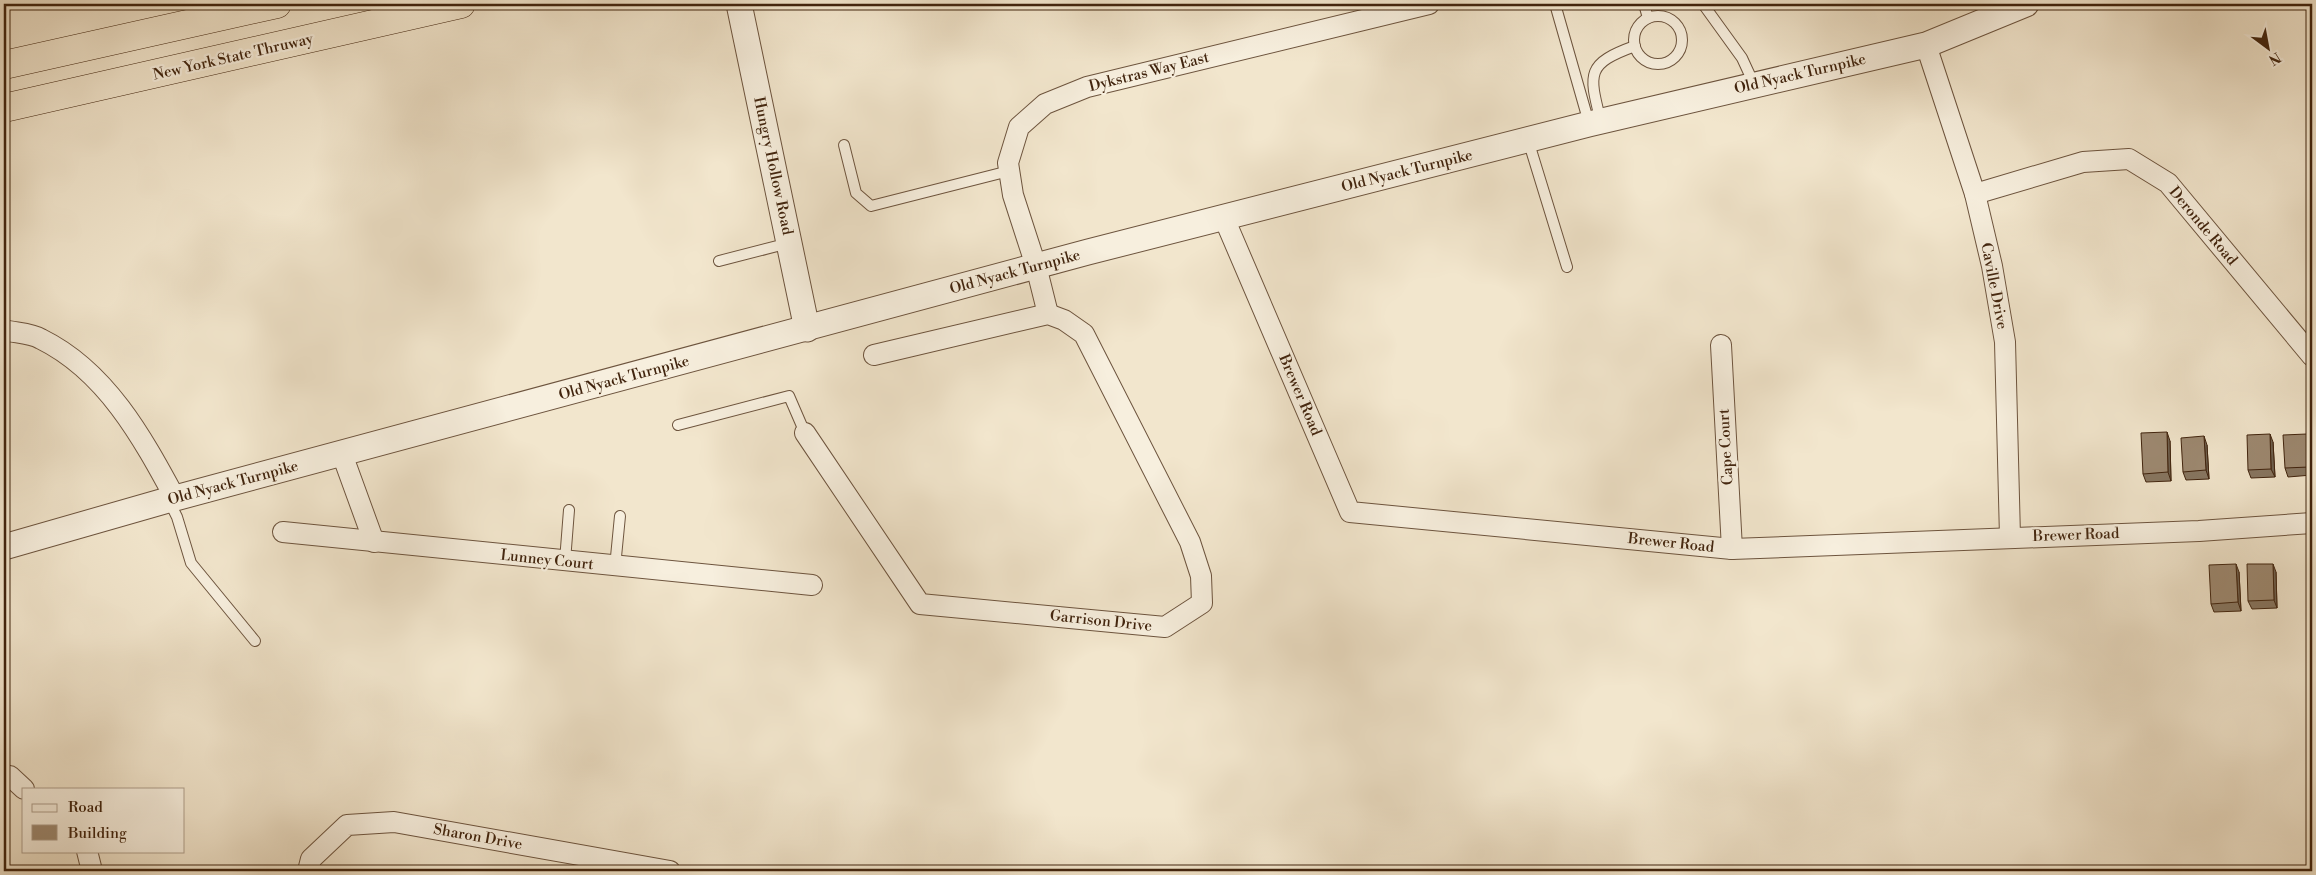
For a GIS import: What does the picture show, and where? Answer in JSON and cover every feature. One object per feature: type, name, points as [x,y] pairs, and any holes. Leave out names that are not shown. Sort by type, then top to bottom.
[{"type":"highway","points":[[4,65],[277,4]]},
{"type":"highway","name":"New York State Thruway","points":[[4,108],[461,4]]},
{"type":"street","name":"Hungry Hollow Road","points":[[738,4],[807,329]]},
{"type":"street","name":"Dykstras Way East","points":[[1036,266],[1013,195],[1008,163],[1019,127],[1045,104],[1087,87],[1429,4]]},
{"type":"street","name":"Old Nyack Turnpike","points":[[4,547],[172,499],[1036,266],[1595,123],[1926,44],[2026,4]]},
{"type":"street","name":"Caville Drive","points":[[1926,44],[1976,194],[1992,266],[2005,342],[2010,537]]},
{"type":"street","name":"Deronde Road","points":[[1976,194],[2084,162],[2128,159],[2168,183],[2312,356]]},
{"type":"street","name":"Brewer Road","points":[[1224,218],[1350,512],[1732,549],[2199,531],[2312,523]]},
{"type":"street","points":[[874,355],[1048,314],[1036,266]]},
{"type":"street","name":"Garrison Drive","points":[[805,433],[920,604],[1166,627],[1202,603],[1201,576],[1190,542],[1084,334],[1064,320],[1048,314]]},
{"type":"street","points":[[4,330],[40,338],[81,365],[119,404],[150,450],[172,499]]},
{"type":"street","name":"Cape Court","points":[[1721,345],[1732,549]]},
{"type":"street","points":[[342,454],[374,542]]},
{"type":"street","name":"Lunney Court","points":[[283,532],[812,586]]},
{"type":"street","points":[[4,776],[10,776],[23,788]]},
{"type":"street","name":"Sharon Drive","points":[[308,871],[311,859],[347,825],[394,822],[670,871]]},
{"type":"street","points":[[87,852],[92,871]]},
{"type":"lane","points":[[1555,4],[1595,123]]},
{"type":"lane","points":[[1644,4],[1648,18]]},
{"type":"lane","points":[[1704,4],[1742,58],[1755,85]]},
{"type":"lane","points":[[1663,17],[1676,24],[1682,38],[1679,53],[1667,63],[1650,63],[1638,53],[1635,46],[1637,30],[1648,18],[1663,17]]},
{"type":"lane","points":[[1595,123],[1593,73],[1601,62],[1635,46]]},
{"type":"lane","points":[[1528,140],[1567,267]]},
{"type":"lane","points":[[844,145],[856,193],[871,206],[1010,171]]},
{"type":"lane","points":[[719,262],[789,242]]},
{"type":"lane","points":[[678,425],[789,396],[805,433]]},
{"type":"lane","points":[[172,499],[191,563],[255,641]]},
{"type":"lane","points":[[565,562],[569,510]]},
{"type":"lane","points":[[616,567],[620,516]]},
{"type":"building","points":[[2167,432],[2168,472],[2143,474],[2141,433]]},
{"type":"building","points":[[2270,434],[2271,469],[2248,470],[2247,435]]},
{"type":"building","points":[[2307,434],[2309,467],[2285,468],[2283,435]]},
{"type":"building","points":[[2204,436],[2206,470],[2183,472],[2181,438]]},
{"type":"building","points":[[2311,553],[2312,553],[2312,585]]},
{"type":"building","points":[[2236,564],[2238,602],[2211,604],[2209,565]]},
{"type":"building","points":[[2247,564],[2273,564],[2274,600],[2248,601]]}]
